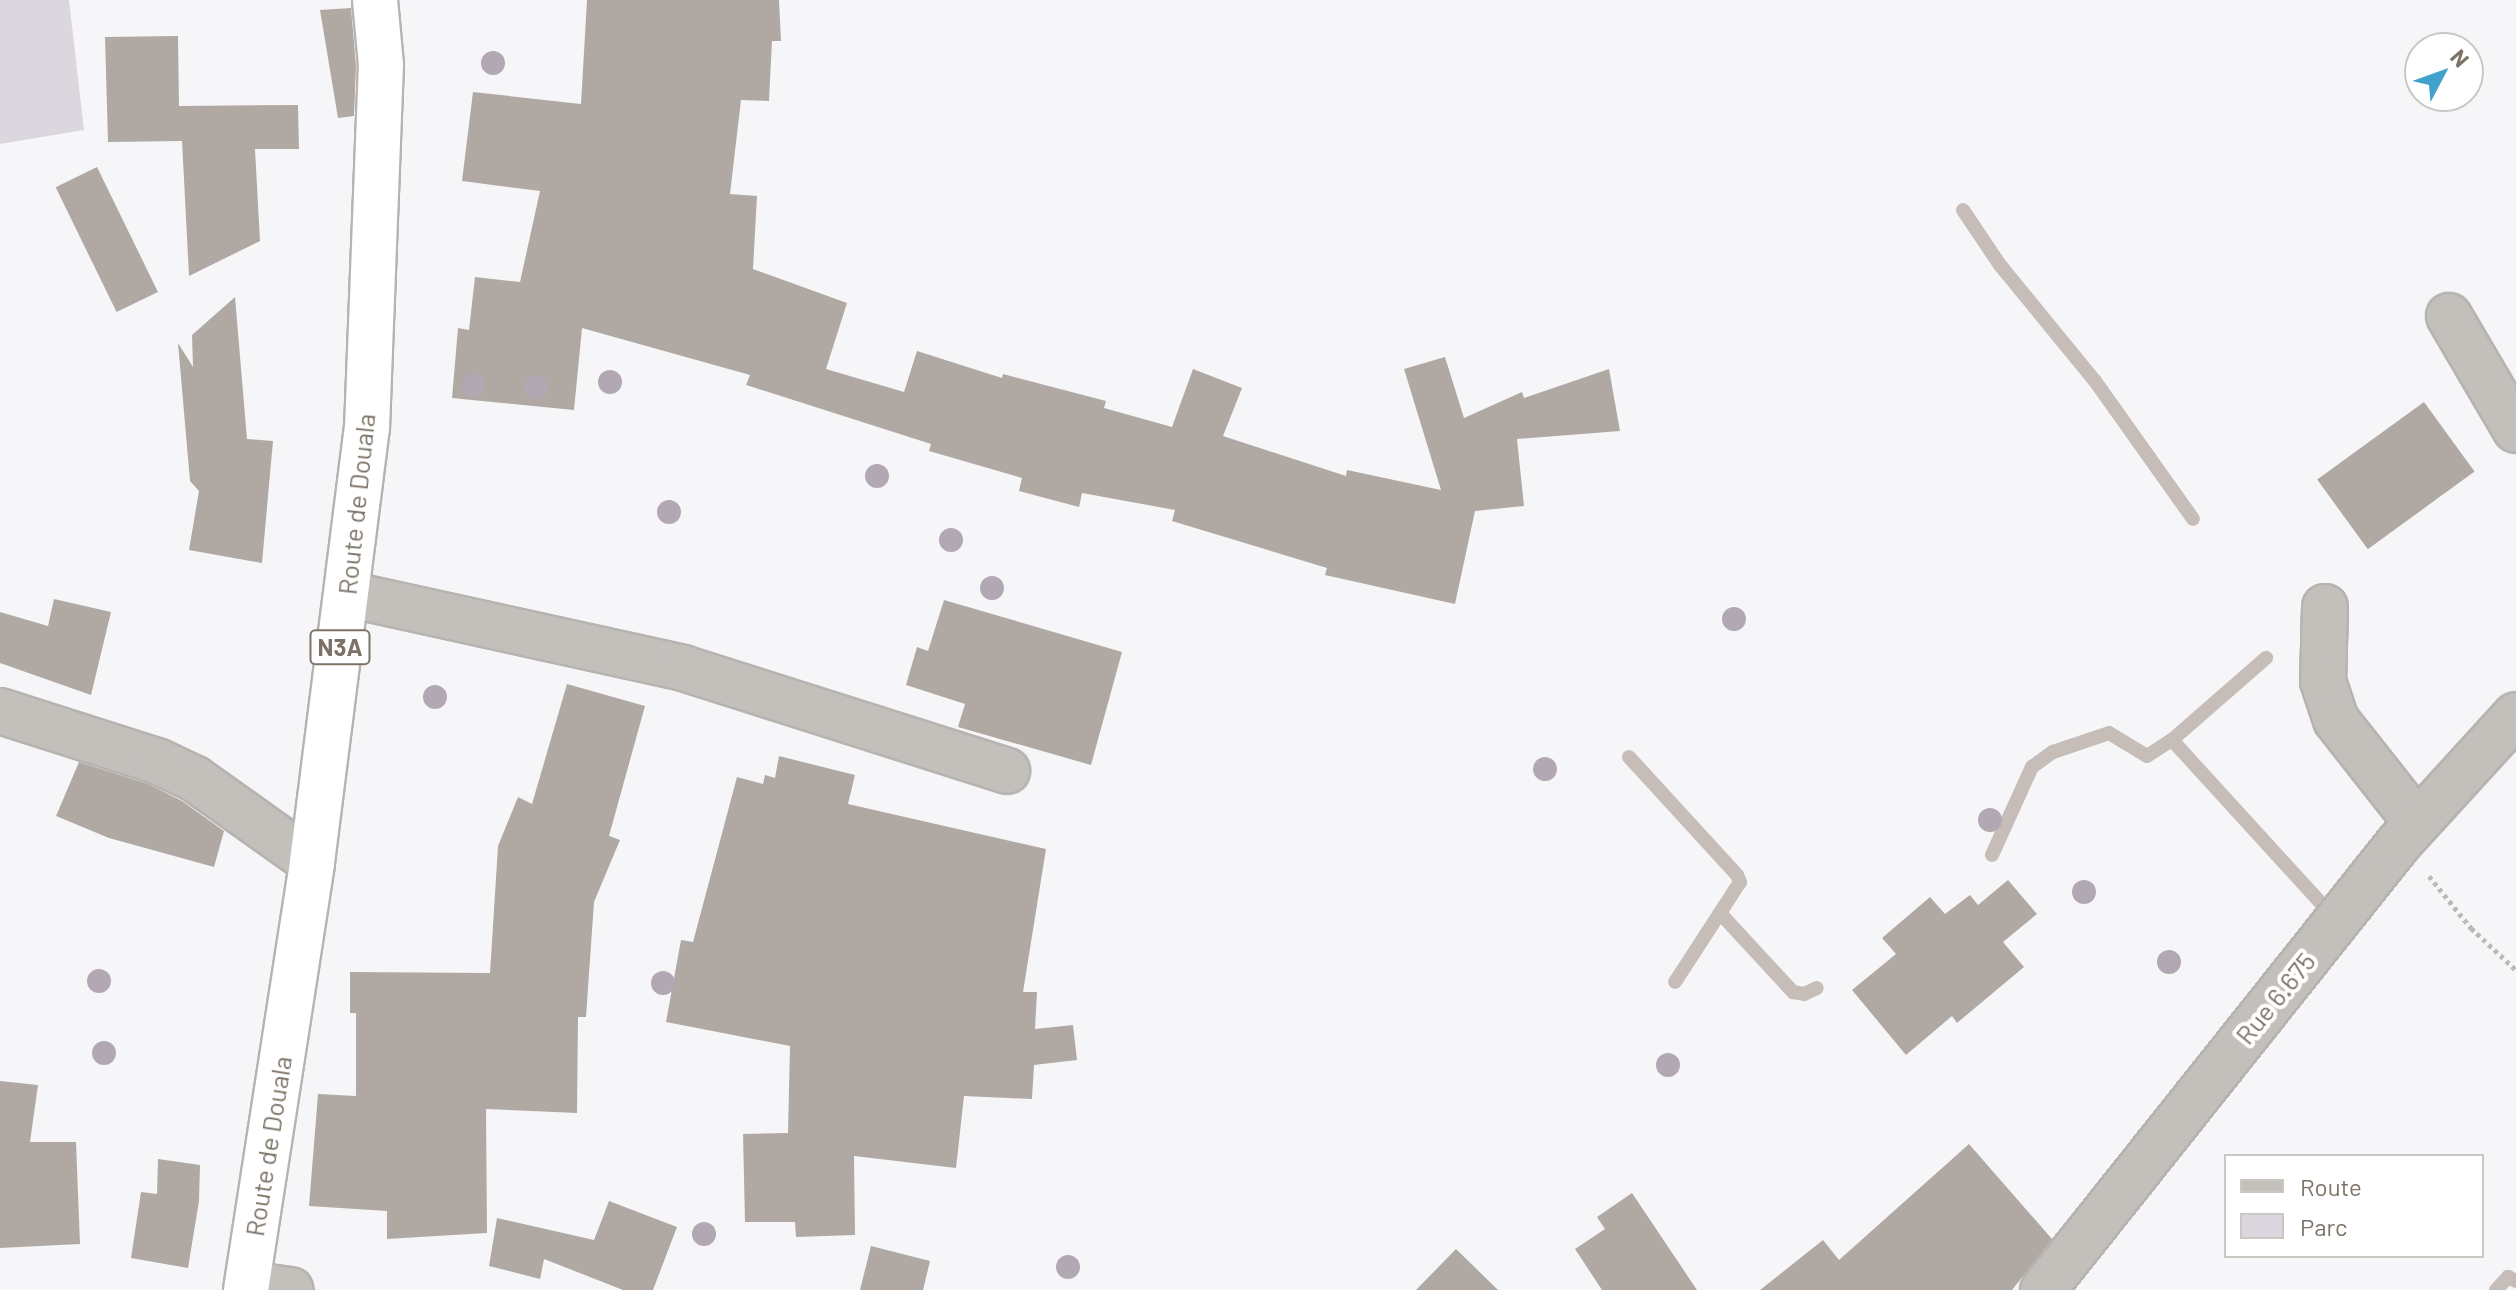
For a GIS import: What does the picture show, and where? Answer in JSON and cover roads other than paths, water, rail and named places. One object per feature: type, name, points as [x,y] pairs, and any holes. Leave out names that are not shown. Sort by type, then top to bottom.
[{"type":"highway","name":"Route de Douala","points":[[247,1287],[312,862],[367,428],[381,65],[375,0]]},
{"type":"street","points":[[2449,316],[2516,430]]},
{"type":"street","points":[[347,594],[683,668],[1007,771]]},
{"type":"street","points":[[2325,607],[2323,681],[2336,720],[2408,833]]},
{"type":"street","points":[[0,711],[157,761],[195,779],[312,862]]},
{"type":"street","name":"Rue 6.675","points":[[2043,1290],[2408,833],[2516,715]]},
{"type":"street","points":[[247,1287],[291,1290]]},
{"type":"waterway","points":[[1963,210],[2000,265],[2095,381],[2193,519]]},
{"type":"waterway","points":[[1992,855],[2032,767],[2053,752],[2109,733],[2147,756],[2172,740],[2266,658]]},
{"type":"waterway","points":[[2172,740],[2331,914]]},
{"type":"waterway","points":[[1629,757],[1737,875],[1740,882],[1675,982]]},
{"type":"waterway","points":[[1720,913],[1793,992],[1804,994],[1817,988]]},
{"type":"waterway","points":[[2496,1290],[2508,1277],[2516,1281]]}]
